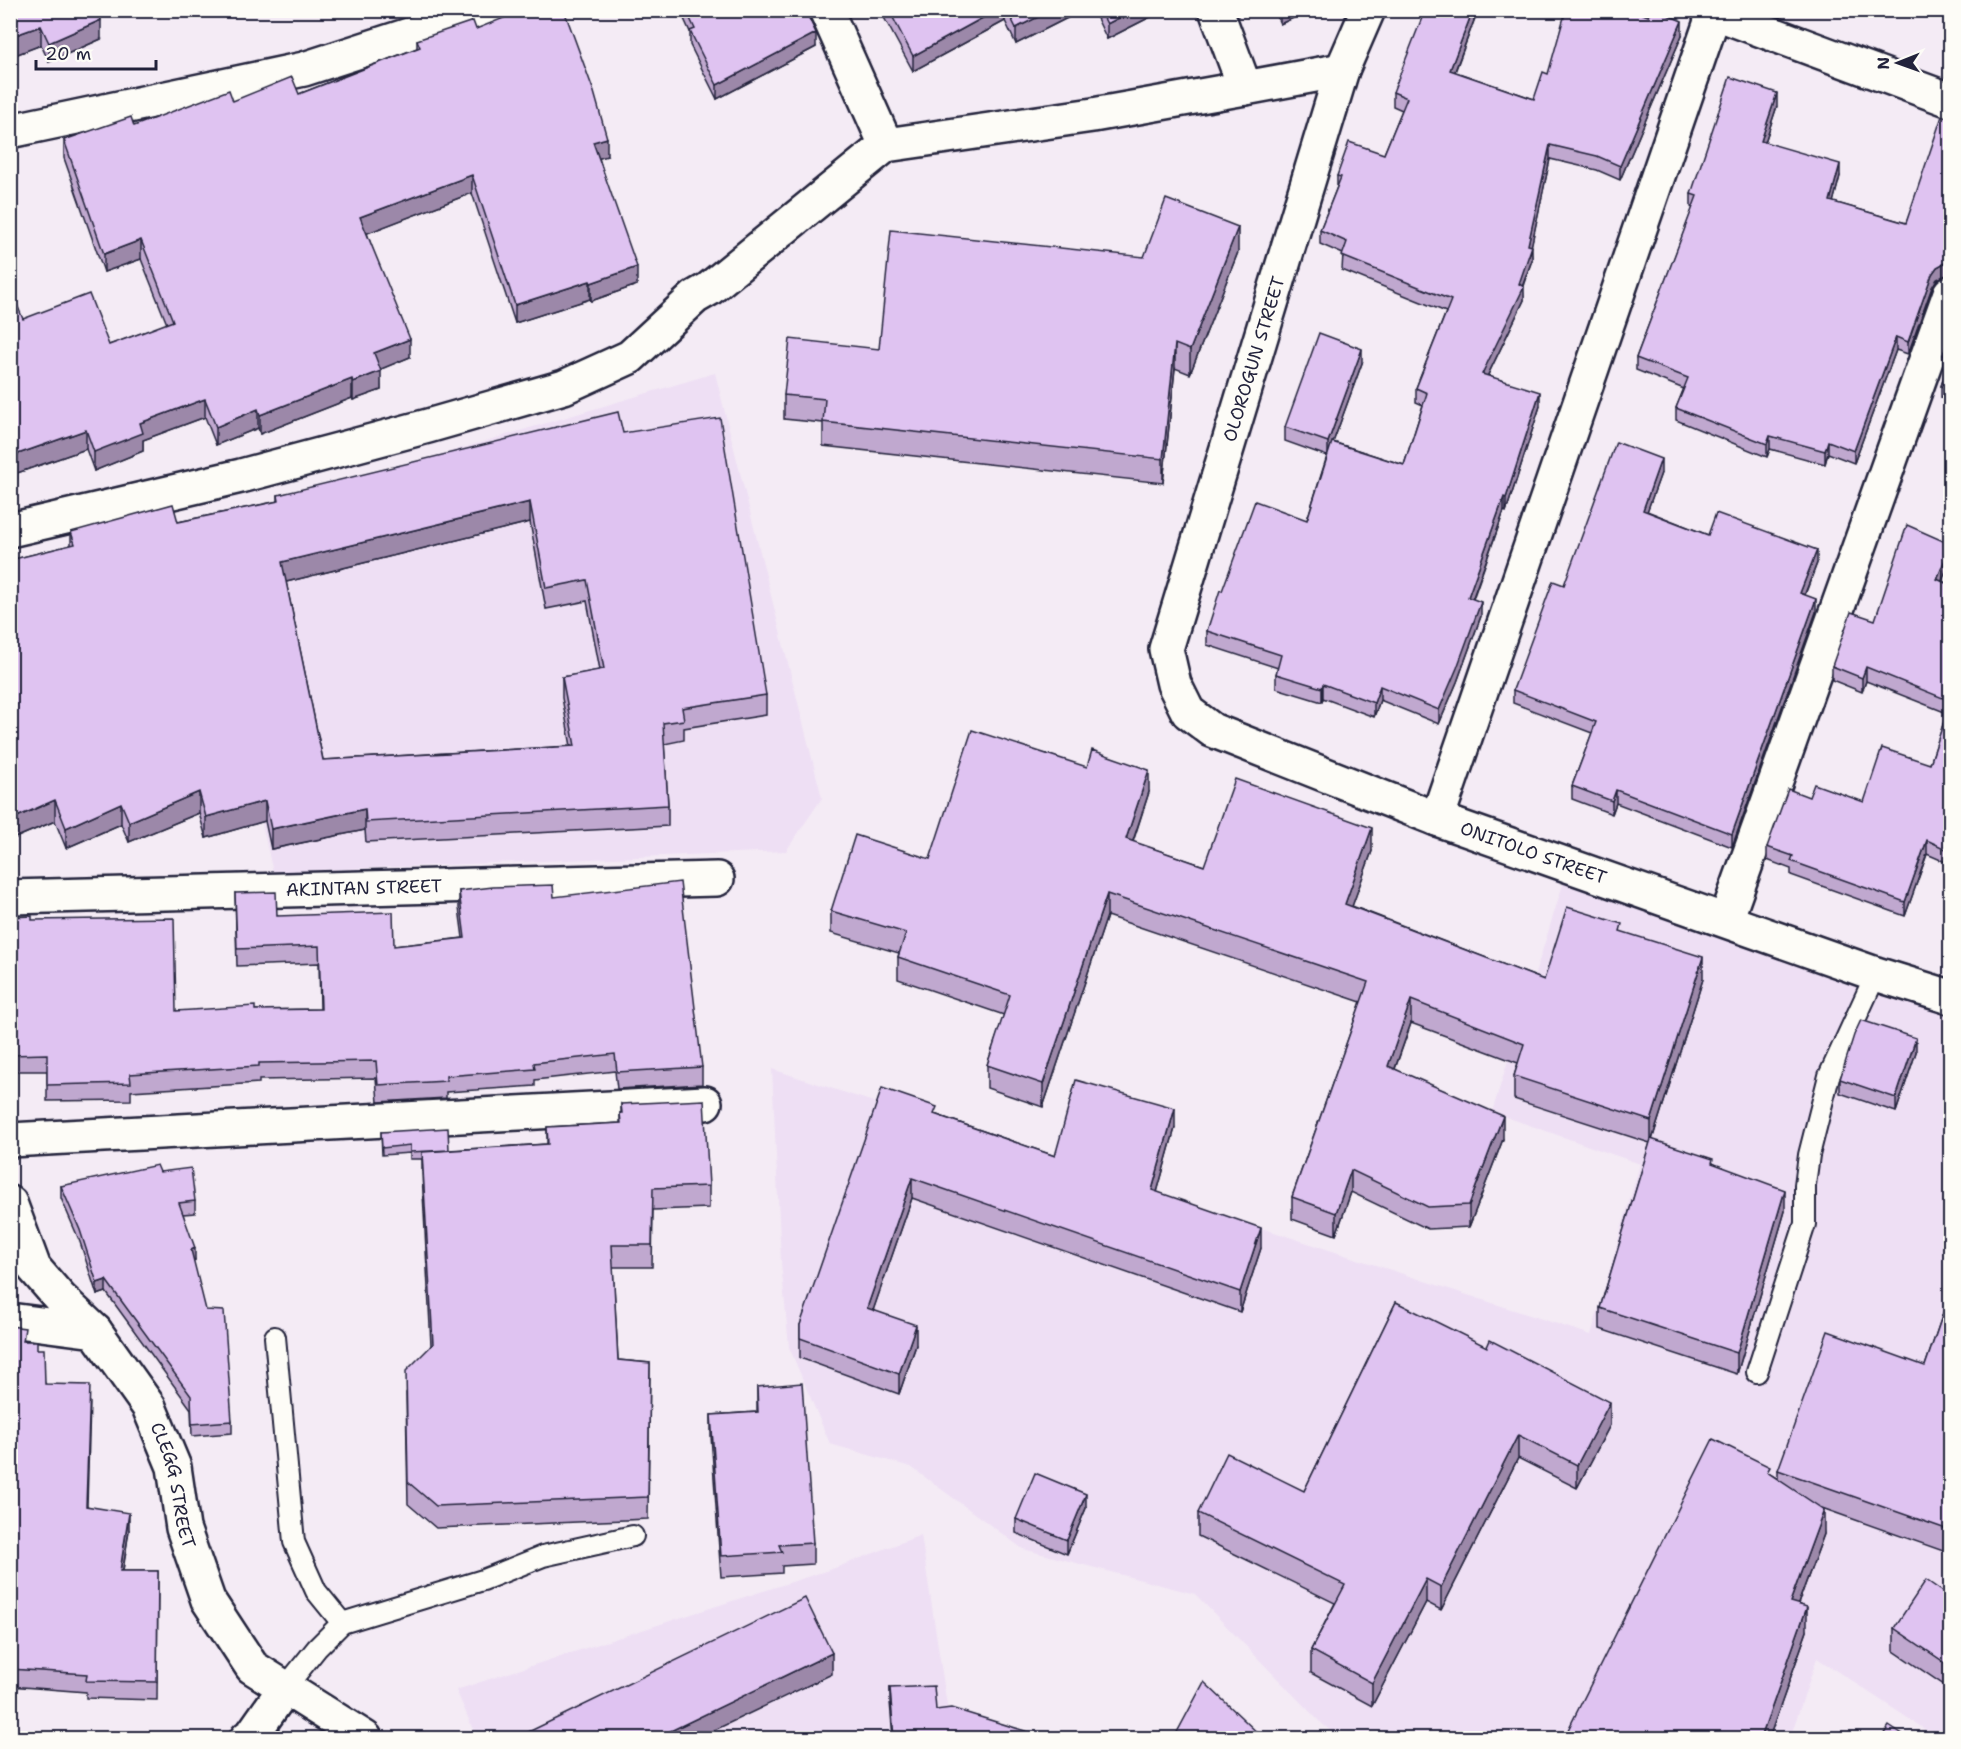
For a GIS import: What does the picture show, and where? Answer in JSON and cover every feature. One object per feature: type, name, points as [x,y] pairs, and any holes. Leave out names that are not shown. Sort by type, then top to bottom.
[{"type":"street","points":[[10,131],[304,69],[486,10]]},
{"type":"street","points":[[826,10],[886,145]]},
{"type":"street","points":[[1216,10],[1245,88]]},
{"type":"street","name":"OLOROGUN STREET","points":[[1166,649],[1342,70],[1368,10]]},
{"type":"street","points":[[1437,819],[1711,12],[1950,100]]},
{"type":"street","points":[[10,530],[241,476],[564,387],[630,357],[702,293],[886,145],[1093,115],[1342,70]]},
{"type":"street","points":[[1726,920],[1950,293]]},
{"type":"street","name":"ONITOLO STREET","points":[[1166,649],[1174,684],[1188,712],[1212,730],[1437,819],[1876,974],[1950,997]]},
{"type":"street","name":"AKINTAN STREET","points":[[10,897],[717,879]]},
{"type":"street","points":[[10,1140],[705,1103]]},
{"type":"street","name":"CLEGG STREET","points":[[10,1203],[34,1268],[60,1298],[95,1331],[149,1407],[174,1467],[183,1528],[208,1600],[252,1667],[365,1738]]},
{"type":"street","points":[[10,1320],[95,1331]]},
{"type":"street","points":[[247,1738],[252,1735],[285,1688]]},
{"type":"lane","points":[[1757,1372],[1805,1224],[1805,1185],[1809,1155],[1829,1076],[1876,974]]},
{"type":"lane","points":[[275,1337],[294,1542],[316,1591],[342,1623]]},
{"type":"lane","points":[[285,1688],[317,1648],[342,1623],[483,1580],[543,1556],[633,1536]]},
{"type":"shaded area","points":[[715,373],[822,798],[786,851],[273,872],[193,528]]},
{"type":"shaded area","points":[[1564,881],[1950,1013],[1950,1738],[1938,1738],[1817,1658],[1790,1738],[1339,1738],[1319,1721],[1195,1594],[1023,1549],[911,1467],[830,1444],[789,1347],[781,1262],[772,1069],[1591,1335],[1640,1164],[1492,1112]]},
{"type":"shaded area","points":[[921,1535],[952,1738],[477,1738],[456,1690],[835,1568]]},
{"type":"building","points":[[10,10],[98,10],[101,20],[49,43],[41,26],[10,37]]},
{"type":"building","points":[[524,10],[564,10],[594,92],[607,138],[593,142],[637,267],[515,305],[472,175],[360,217],[410,339],[374,353],[381,371],[353,382],[352,379],[260,415],[258,409],[216,427],[205,399],[140,423],[143,433],[94,452],[86,430],[15,455],[17,461],[10,463],[10,288],[23,319],[89,294],[109,345],[173,321],[141,240],[104,254],[64,140],[131,117],[134,126],[229,90],[233,101],[292,77],[299,94],[420,47],[417,40],[473,21],[476,29]]},
{"type":"building","points":[[686,10],[805,10],[816,33],[717,85],[690,31],[695,29]]},
{"type":"building","points":[[889,10],[997,10],[913,56]]},
{"type":"building","points":[[1007,10],[1052,10],[1016,28]]},
{"type":"building","points":[[1100,10],[1134,10],[1107,24]]},
{"type":"building","points":[[1425,10],[1473,10],[1450,70],[1534,99],[1543,72],[1548,74],[1566,10],[1633,10],[1648,16],[1651,10],[1656,10],[1682,21],[1620,166],[1597,156],[1550,145],[1528,245],[1532,246],[1519,284],[1524,287],[1482,374],[1540,392],[1506,498],[1504,497],[1468,597],[1481,602],[1439,710],[1380,686],[1374,703],[1323,684],[1322,688],[1276,674],[1281,655],[1207,631],[1220,590],[1222,591],[1255,501],[1307,520],[1332,442],[1404,465],[1427,393],[1416,388],[1451,300],[1342,256],[1347,242],[1320,230],[1341,177],[1337,176],[1349,142],[1384,154],[1407,98],[1393,92]]},
{"type":"building","points":[[1730,77],[1777,93],[1761,141],[1840,164],[1830,201],[1906,223],[1942,116],[1950,119],[1950,262],[1937,267],[1932,274],[1908,342],[1896,337],[1854,451],[1828,441],[1825,451],[1770,436],[1767,444],[1676,408],[1688,378],[1636,358],[1697,196],[1691,194]]},
{"type":"building","points":[[1166,199],[1238,227],[1190,350],[1175,344],[1163,459],[823,422],[825,399],[784,395],[790,339],[879,349],[891,230],[1144,257]]},
{"type":"building","points":[[1319,333],[1362,349],[1328,442],[1285,427]]},
{"type":"building","points":[[1950,335],[1950,357],[1943,355]]},
{"type":"building","points":[[1950,360],[1950,389],[1941,386]]},
{"type":"building","points":[[618,412],[623,433],[720,418],[766,695],[682,708],[684,720],[663,723],[668,805],[366,822],[365,809],[271,829],[265,801],[206,817],[199,792],[129,822],[121,803],[66,828],[55,800],[10,820],[10,560],[75,544],[71,532],[173,504],[178,522],[279,501],[278,495]],"holes":[[[530,502],[546,588],[587,580],[604,669],[562,677],[575,746],[323,760],[282,562]]]},
{"type":"building","points":[[1616,442],[1661,459],[1643,510],[1708,535],[1716,513],[1817,550],[1800,593],[1816,599],[1732,834],[1616,790],[1612,801],[1572,786],[1596,722],[1513,690],[1553,581],[1564,585]]},
{"type":"building","points":[[1907,525],[1950,544],[1937,579],[1950,585],[1950,701],[1866,667],[1862,678],[1832,666],[1851,612],[1875,620]]},
{"type":"building","points":[[1950,703],[1950,851],[1927,840],[1905,902],[1791,861],[1793,856],[1767,847],[1788,789],[1809,797],[1814,784],[1864,802],[1882,748],[1930,764]]},
{"type":"building","points":[[972,730],[1087,767],[1092,750],[1149,770],[1126,839],[1204,866],[1235,779],[1372,828],[1345,904],[1544,980],[1567,907],[1622,924],[1620,931],[1703,957],[1651,1121],[1514,1076],[1524,1044],[1411,1000],[1388,1066],[1503,1116],[1469,1205],[1428,1207],[1351,1170],[1336,1213],[1292,1197],[1368,982],[1107,894],[1043,1084],[987,1065],[1010,995],[898,957],[906,933],[831,911],[855,835],[930,859]]},
{"type":"building","points":[[680,882],[702,1067],[617,1072],[615,1054],[534,1063],[535,1069],[446,1076],[446,1081],[378,1085],[376,1061],[259,1063],[259,1066],[130,1074],[131,1083],[47,1085],[47,1054],[10,1055],[10,917],[32,916],[32,920],[174,918],[176,1011],[255,1006],[255,1010],[321,1009],[319,946],[237,949],[235,893],[276,892],[277,916],[393,912],[394,946],[465,938],[459,891],[493,887],[553,885],[554,897]]},
{"type":"building","points":[[1861,1020],[1916,1038],[1896,1098],[1840,1079]]},
{"type":"building","points":[[1076,1080],[1175,1108],[1152,1190],[1261,1228],[1240,1292],[912,1178],[867,1308],[916,1325],[899,1374],[800,1338],[800,1325],[882,1088],[937,1107],[934,1114],[1055,1156]]},
{"type":"building","points":[[704,1100],[709,1186],[653,1188],[652,1245],[612,1245],[618,1360],[650,1363],[648,1497],[436,1506],[408,1482],[406,1371],[433,1344],[422,1152],[548,1144],[547,1127],[621,1123],[621,1104]]},
{"type":"building","points":[[448,1128],[449,1150],[410,1152],[410,1145],[382,1148],[381,1132]]},
{"type":"building","points":[[1651,1139],[1713,1159],[1712,1163],[1785,1190],[1737,1353],[1600,1308]]},
{"type":"building","points":[[157,1165],[160,1172],[191,1168],[195,1201],[179,1203],[195,1248],[191,1250],[206,1310],[224,1311],[232,1421],[192,1424],[191,1396],[106,1280],[97,1283],[80,1230],[61,1186]]},
{"type":"building","points":[[1950,1293],[1950,1517],[1946,1529],[1778,1470],[1828,1331],[1925,1366]]},
{"type":"building","points":[[1396,1302],[1487,1347],[1490,1340],[1610,1402],[1577,1465],[1518,1435],[1441,1587],[1426,1579],[1372,1683],[1311,1650],[1345,1585],[1198,1513],[1227,1453],[1304,1491]]},
{"type":"building","points":[[10,1326],[25,1328],[23,1341],[37,1341],[37,1349],[44,1349],[45,1384],[90,1385],[86,1506],[129,1513],[120,1571],[158,1571],[157,1682],[86,1681],[87,1674],[10,1669]]},
{"type":"building","points":[[802,1383],[813,1543],[779,1545],[782,1552],[721,1556],[711,1415],[758,1412],[757,1387]]},
{"type":"building","points":[[1713,1439],[1770,1467],[1767,1472],[1824,1510],[1790,1602],[1807,1607],[1761,1738],[1653,1738],[1646,1736],[1645,1738],[1564,1738]]},
{"type":"building","points":[[1035,1473],[1086,1494],[1067,1540],[1016,1519]]},
{"type":"building","points":[[1926,1580],[1950,1597],[1950,1666],[1894,1628]]},
{"type":"building","points":[[805,1598],[832,1653],[656,1738],[516,1738]]},
{"type":"building","points":[[1204,1682],[1263,1738],[1174,1738]]},
{"type":"building","points":[[934,1686],[936,1710],[951,1708],[1048,1738],[894,1738],[890,1688]]},
{"type":"building","points":[[1889,1726],[1907,1738],[1881,1738]]},
{"type":"building","points":[[1063,1733],[1079,1738],[1061,1738]]}]
